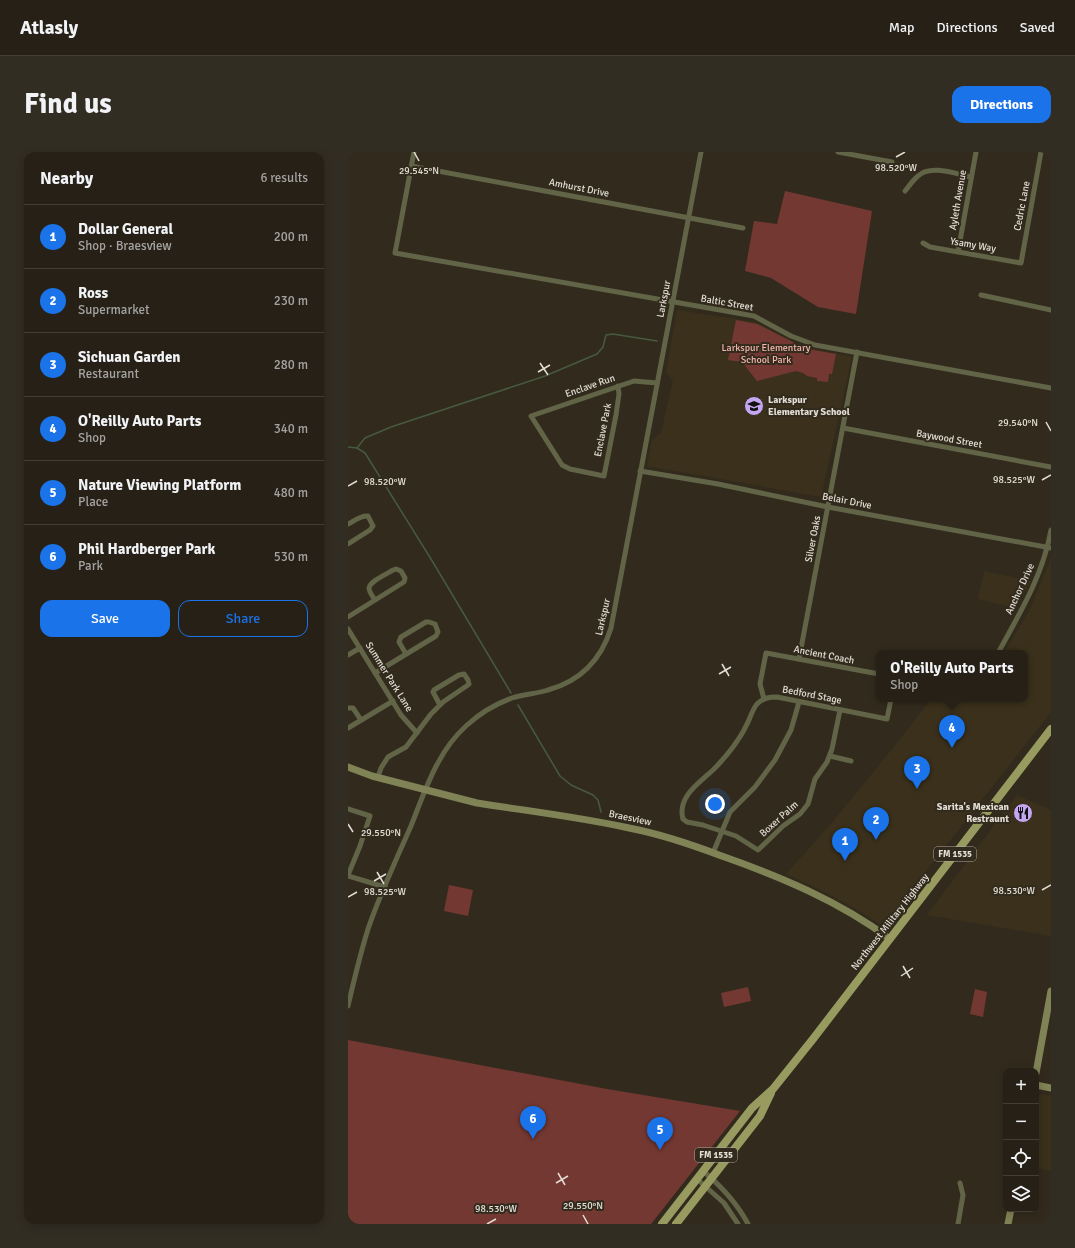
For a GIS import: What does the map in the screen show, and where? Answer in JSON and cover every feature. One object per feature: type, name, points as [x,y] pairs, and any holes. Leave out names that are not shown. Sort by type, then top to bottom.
[{"type":"main road","name":"Northwest Military Highway","points":[[662,1224],[752,1108],[773,1089],[890,940],[1051,729]]},
{"type":"main road","name":"Northwest Military Highway","points":[[676,1224],[760,1116],[773,1089]]},
{"type":"street","points":[[411,166],[414,152]]},
{"type":"street","name":"Larkspur","points":[[348,1006],[368,928],[426,790],[447,747],[460,731],[487,710],[512,698],[546,691],[567,683],[582,673],[601,653],[605,645],[611,628],[701,152]]},
{"type":"street","points":[[838,152],[892,162]]},
{"type":"street","name":"Ayleth Avenue","points":[[958,252],[976,152]]},
{"type":"street","name":"Cedric Lane","points":[[1020,262],[1041,152]]},
{"type":"street","name":"Amhurst Drive","points":[[411,166],[744,228]]},
{"type":"street","name":"Baltic Street","points":[[411,166],[394,253],[754,316],[815,345],[1051,388]]},
{"type":"street","points":[[906,191],[918,176],[925,171],[933,170],[971,177]]},
{"type":"street","name":"Ysamy Way","points":[[923,243],[930,247],[1020,262]]},
{"type":"street","points":[[981,295],[1051,310]]},
{"type":"street","name":"Silver Oaks","points":[[799,659],[857,352]]},
{"type":"street","name":"Enclave Run","points":[[604,476],[570,470],[562,465],[531,416],[634,381],[657,383]]},
{"type":"street","name":"Enclave Park","points":[[604,476],[616,415],[619,394],[618,386]]},
{"type":"street","name":"Baywood Street","points":[[843,428],[1051,467]]},
{"type":"street","name":"Belair Drive","points":[[640,471],[718,484],[828,507],[1049,548]]},
{"type":"street","points":[[348,524],[361,517],[368,516],[373,526],[370,530],[348,544]]},
{"type":"street","name":"Anchor Drive","points":[[1000,650],[1031,593],[1049,548],[1051,530]]},
{"type":"street","points":[[348,617],[404,582],[405,578],[401,571],[396,569],[393,570],[371,584],[369,588],[370,592],[375,600]]},
{"type":"street","points":[[375,673],[436,636],[438,632],[435,624],[426,622],[401,637],[399,642],[406,654]]},
{"type":"street","name":"Summer Park Lane","points":[[348,628],[393,701],[407,722],[417,733]]},
{"type":"street","points":[[348,655],[360,648]]},
{"type":"street","name":"Ancient Coach","points":[[764,698],[760,684],[766,653],[876,673]]},
{"type":"street","points":[[378,777],[385,760],[406,747],[431,714],[440,705],[469,684],[464,674],[459,675],[434,690],[433,692],[440,705]]},
{"type":"street","name":"Bedford Stage","points":[[764,698],[777,697],[887,719],[890,702]]},
{"type":"street","points":[[723,831],[687,822],[682,819],[681,812],[688,794],[732,748],[746,727],[759,702],[764,698]]},
{"type":"street","points":[[348,728],[393,701]]},
{"type":"street","points":[[713,853],[732,809],[755,787],[775,760],[790,730],[800,702]]},
{"type":"street","points":[[348,708],[353,708],[361,720]]},
{"type":"street","name":"Boxer Palm","points":[[723,831],[741,839],[758,850],[783,826],[804,810],[811,797],[815,779],[830,756],[835,740],[840,710]]},
{"type":"street","points":[[830,756],[851,761]]},
{"type":"street","name":"Braesview","points":[[348,767],[378,777],[477,803],[631,828],[713,853],[777,876],[817,895],[855,915],[890,940]]},
{"type":"street","points":[[348,808],[370,816],[348,875],[385,887]]},
{"type":"street","points":[[1037,1068],[1049,1011],[1051,991]]},
{"type":"street","points":[[1039,1086],[1051,1088]]},
{"type":"street","points":[[703,1171],[712,1178],[731,1198],[748,1224]]},
{"type":"street","points":[[697,1179],[724,1202],[738,1223],[745,1218]]},
{"type":"street","points":[[958,1224],[963,1195],[960,1184]]},
{"type":"street","points":[[1008,1224],[1010,1212]]},
{"type":"shaded area","name":"Larkspur Elementary School","points":[[677,310],[756,322],[801,346],[852,357],[821,497],[647,466],[652,440],[661,433],[673,380],[666,373]]},
{"type":"shaded area","points":[[1051,558],[1051,712],[883,926],[856,909],[819,889],[786,874],[830,825],[929,702],[1028,702],[1028,650],[1006,650],[1029,611]]},
{"type":"shaded area","points":[[984,571],[1031,581],[1016,608],[978,599]]},
{"type":"shaded area","points":[[1017,795],[1051,810],[1051,936],[927,915]]},
{"type":"shaded area","points":[[1040,1094],[1051,1096],[1051,1171],[1039,1169]]},
{"type":"green space","points":[[785,191],[872,211],[856,314],[818,307],[771,278],[745,271],[754,221],[777,224]]},
{"type":"green space","name":"Larkspur Elementary School Park","points":[[736,320],[757,324],[807,349],[836,354],[832,374],[829,374],[828,382],[817,381],[817,378],[807,376],[796,371],[757,381],[742,362],[728,360]]},
{"type":"green space","points":[[449,885],[473,890],[468,916],[444,911]]},
{"type":"green space","points":[[748,987],[751,1001],[724,1007],[721,993]]},
{"type":"green space","points":[[975,989],[987,992],[983,1017],[970,1014]]},
{"type":"green space","points":[[348,1040],[607,1089],[740,1111],[651,1224],[348,1224]]},
{"type":"waterway","points":[[357,448],[365,438],[391,427],[545,376],[597,354],[603,347],[606,335],[613,334],[657,341]]},
{"type":"waterway","points":[[348,447],[357,448],[365,453],[431,559],[511,693]]},
{"type":"waterway","points":[[518,705],[560,776],[571,785],[593,795],[598,800],[601,812]]},
{"type":"place","name":"Larkspur Elementary School","points":[[754,406]]},
{"type":"place","name":"O'Reilly Auto Parts","points":[[952,748]]},
{"type":"place","name":"Sichuan Garden","points":[[917,789]]},
{"type":"place","name":"Sarita's Mexican Restraunt","points":[[1023,813]]},
{"type":"place","name":"Ross","points":[[876,840]]},
{"type":"place","name":"Dollar General","points":[[845,861]]},
{"type":"place","name":"Phil Hardberger Park","points":[[533,1139]]},
{"type":"place","name":"Nature Viewing Platform","points":[[660,1150]]}]
